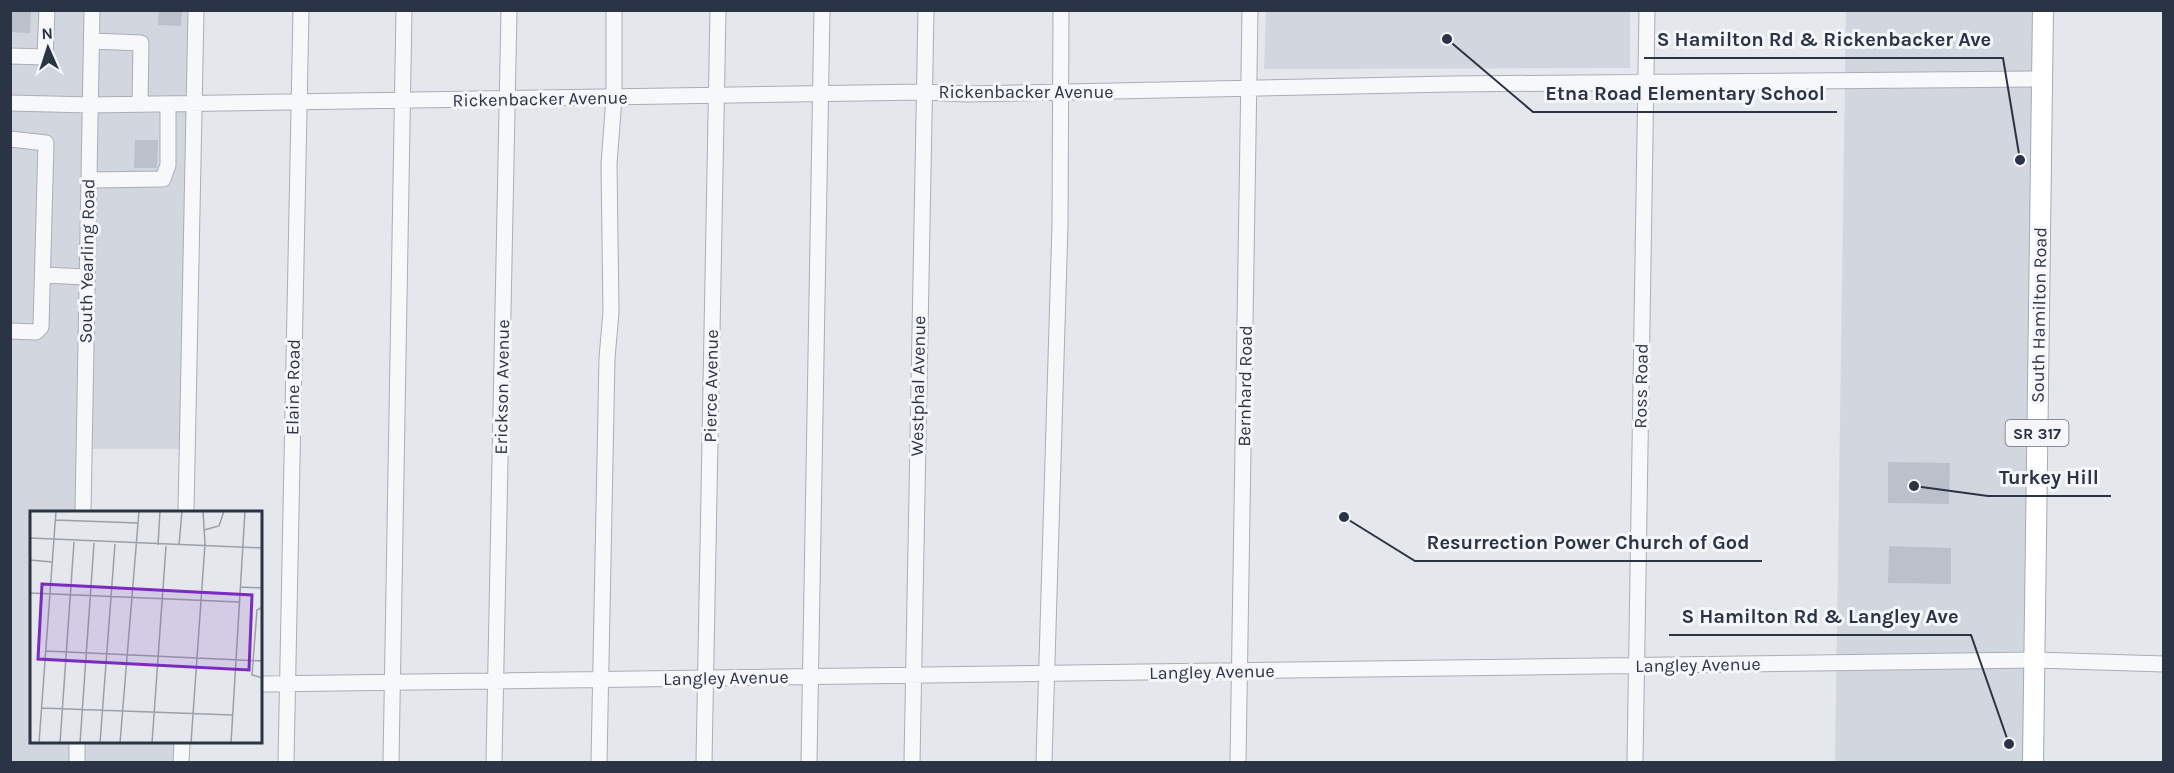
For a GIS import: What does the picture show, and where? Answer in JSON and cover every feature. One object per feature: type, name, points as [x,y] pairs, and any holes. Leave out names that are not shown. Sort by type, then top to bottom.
[{"type":"main road","name":"South Hamilton Road","points":[[2033,762],[2043,10]]},
{"type":"street","points":[[10,56],[45,57],[47,10]]},
{"type":"street","name":"South Yearling Road","points":[[83,511],[92,10]]},
{"type":"street","points":[[186,511],[196,10]]},
{"type":"street","name":"Elaine Road","points":[[286,762],[301,10]]},
{"type":"street","points":[[391,762],[404,10]]},
{"type":"street","name":"Erickson Avenue","points":[[494,762],[509,10]]},
{"type":"street","points":[[599,762],[610,312],[609,164],[614,98],[614,10]]},
{"type":"street","name":"Pierce Avenue","points":[[704,762],[718,10]]},
{"type":"street","points":[[808,762],[822,10]]},
{"type":"street","name":"Westphal Avenue","points":[[912,762],[926,10]]},
{"type":"street","points":[[1044,762],[1060,225],[1061,10]]},
{"type":"street","name":"Bernhard Road","points":[[1238,762],[1250,10]]},
{"type":"street","name":"Ross Road","points":[[1635,762],[1647,10]]},
{"type":"street","points":[[92,41],[141,44],[140,104]]},
{"type":"street","name":"Rickenbacker Avenue","points":[[10,103],[90,105],[924,92],[1061,93],[2042,79]]},
{"type":"street","points":[[89,180],[163,179],[168,165],[168,104]]},
{"type":"street","points":[[10,139],[46,143],[41,327],[36,332],[10,330]]},
{"type":"street","points":[[43,275],[87,277]]},
{"type":"street","name":"Langley Avenue","points":[[262,684],[2034,660],[2163,664]]},
{"type":"street","points":[[77,743],[77,762]]},
{"type":"street","points":[[182,743],[182,762]]},
{"type":"shaded area","points":[[10,11],[196,11],[187,449],[83,449],[81,511],[30,511],[30,743],[181,743],[181,762],[11,762]]},
{"type":"shaded area","points":[[1266,11],[1630,11],[1630,68],[1264,69]]},
{"type":"shaded area","points":[[1846,11],[2044,11],[2032,762],[1835,762]]},
{"type":"building","points":[[10,10],[31,10],[30,33],[10,32]]},
{"type":"building","points":[[159,10],[182,10],[181,26],[158,25]]},
{"type":"building","points":[[135,140],[158,140],[157,168],[134,168]]},
{"type":"building","points":[[1888,462],[1950,463],[1949,504],[1888,503]]},
{"type":"building","points":[[1889,546],[1951,548],[1951,584],[1888,583]]},
{"type":"place","name":"Etna Road Elementary School","points":[[1447,39]]},
{"type":"place","name":"S Hamilton Rd & Rickenbacker Ave","points":[[2020,160]]},
{"type":"place","name":"Turkey Hill","points":[[1914,486]]},
{"type":"place","name":"Resurrection Power Church of God","points":[[1344,517]]},
{"type":"place","name":"S Hamilton Rd & Langley Ave","points":[[2009,744]]}]
